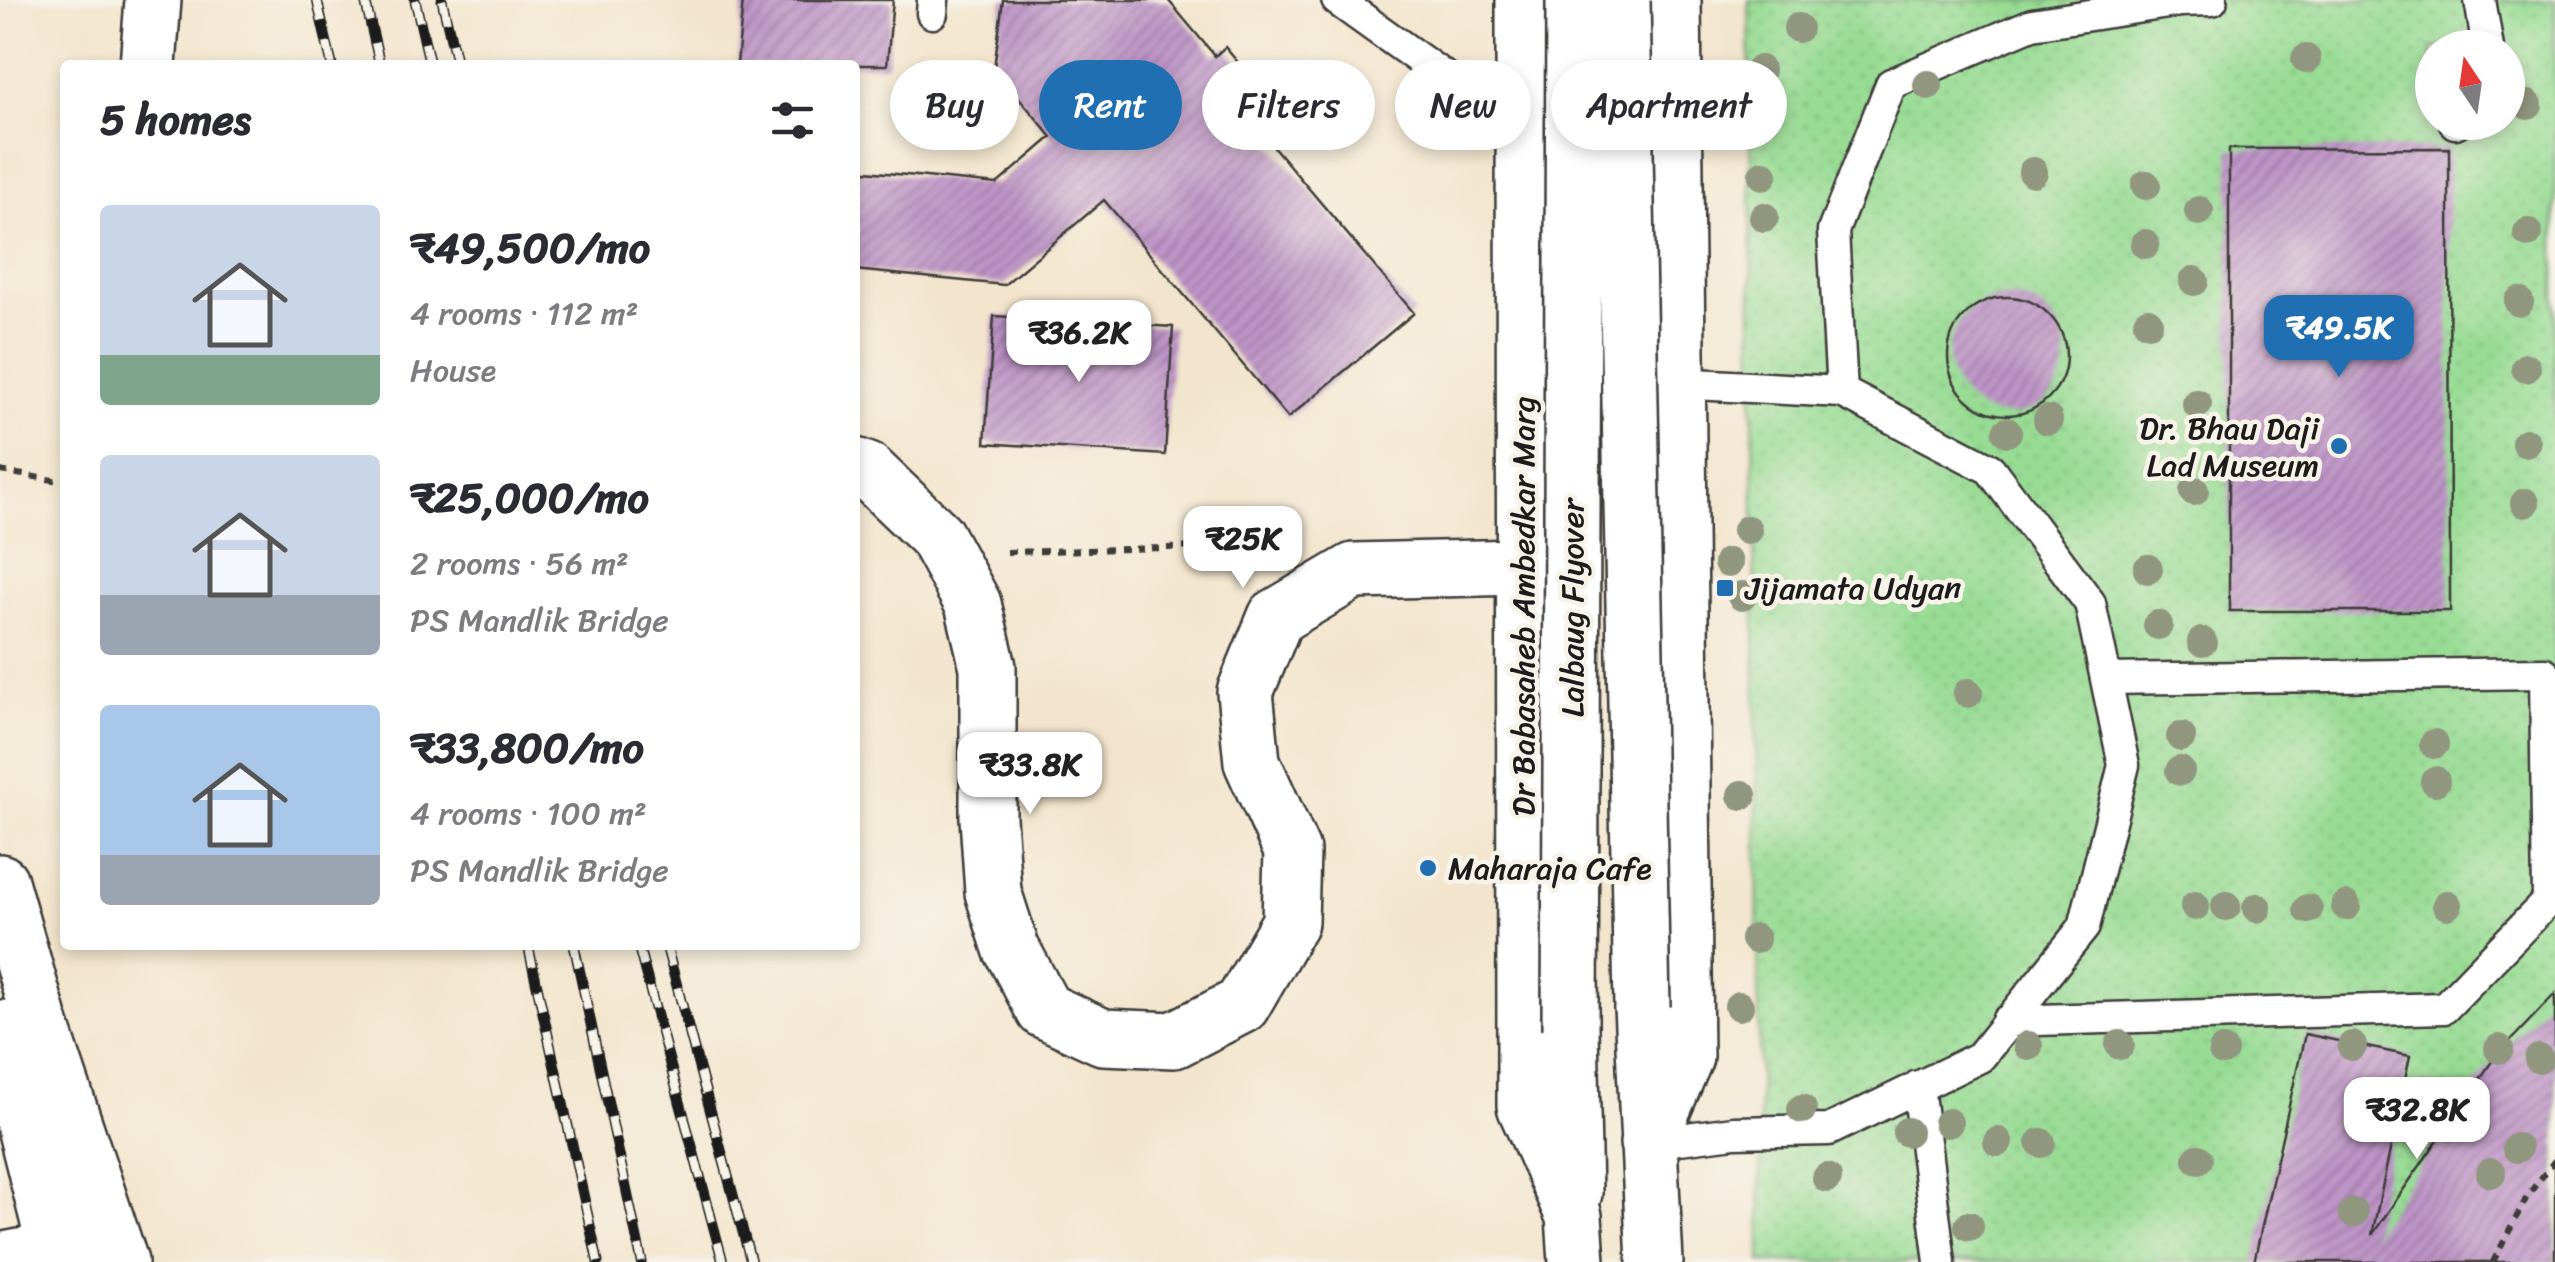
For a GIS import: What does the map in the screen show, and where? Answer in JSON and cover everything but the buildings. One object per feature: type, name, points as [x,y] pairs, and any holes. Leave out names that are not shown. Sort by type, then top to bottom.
[{"type":"main road","points":[[148,60],[154,0]]},
{"type":"main road","name":"Dr Babasaheb Ambedkar Marg","points":[[1524,0],[1524,60]]},
{"type":"main road","name":"Lalbaug Flyover","points":[[1574,0],[1570,1029],[1576,1239]]},
{"type":"main road","name":"Lalbaug Flyover","points":[[1622,0],[1642,1006],[1654,1262]]},
{"type":"main road","points":[[1648,1143],[1685,1057],[1673,0]]},
{"type":"main road","name":"Dr Babasaheb Ambedkar Marg","points":[[1524,150],[1525,1106],[1576,1239]]},
{"type":"main road","points":[[860,468],[868,471],[936,536],[972,604],[988,667],[988,818],[993,892],[1011,948],[1044,1010],[1103,1037],[1174,1040],[1242,1005],[1290,922],[1292,851],[1252,762],[1245,692],[1276,617],[1354,570],[1522,567]]},
{"type":"main road","points":[[0,882],[40,1022],[115,1250],[0,1261]]},
{"type":"main road","points":[[0,1028],[58,1256]]},
{"type":"lane","points":[[1337,0],[1421,60]]},
{"type":"lane","points":[[1842,392],[1833,231],[1892,84],[2032,24],[2212,0]]},
{"type":"lane","points":[[2480,0],[2485,30]]},
{"type":"lane","points":[[1648,1143],[1734,1132],[1830,1130],[1980,1057],[2084,927],[2124,766],[2090,602],[1990,470],[1842,392],[1676,383]]},
{"type":"lane","points":[[2007,1021],[2444,1008],[2548,901],[2545,673],[2106,680]]},
{"type":"lane","points":[[1918,1086],[1940,1262]]},
{"type":"path","points":[[0,471],[60,481]]},
{"type":"path","points":[[945,554],[1286,545],[1314,594]]},
{"type":"path","points":[[2493,1262],[2528,1195],[2555,1160]]},
{"type":"green space","points":[[1749,0],[2555,0],[2555,1262],[1761,1262],[1750,150],[1787,150],[1787,60],[1750,60]]},
{"type":"railway","points":[[317,0],[331,60]]},
{"type":"railway","points":[[365,0],[379,60]]},
{"type":"railway","points":[[415,0],[429,60]]},
{"type":"railway","points":[[442,0],[456,60]]},
{"type":"railway","points":[[529,950],[598,1262]]},
{"type":"railway","points":[[575,950],[642,1262]]},
{"type":"railway","points":[[639,950],[723,1262]]},
{"type":"railway","points":[[667,950],[751,1262]]},
{"type":"place","name":"Dr. Bhau Daji Lad Museum","points":[[2339,446]]},
{"type":"place","name":"Jijamata Udyan","points":[[1725,588]]},
{"type":"place","name":"Maharaja Cafe","points":[[1428,868]]}]
